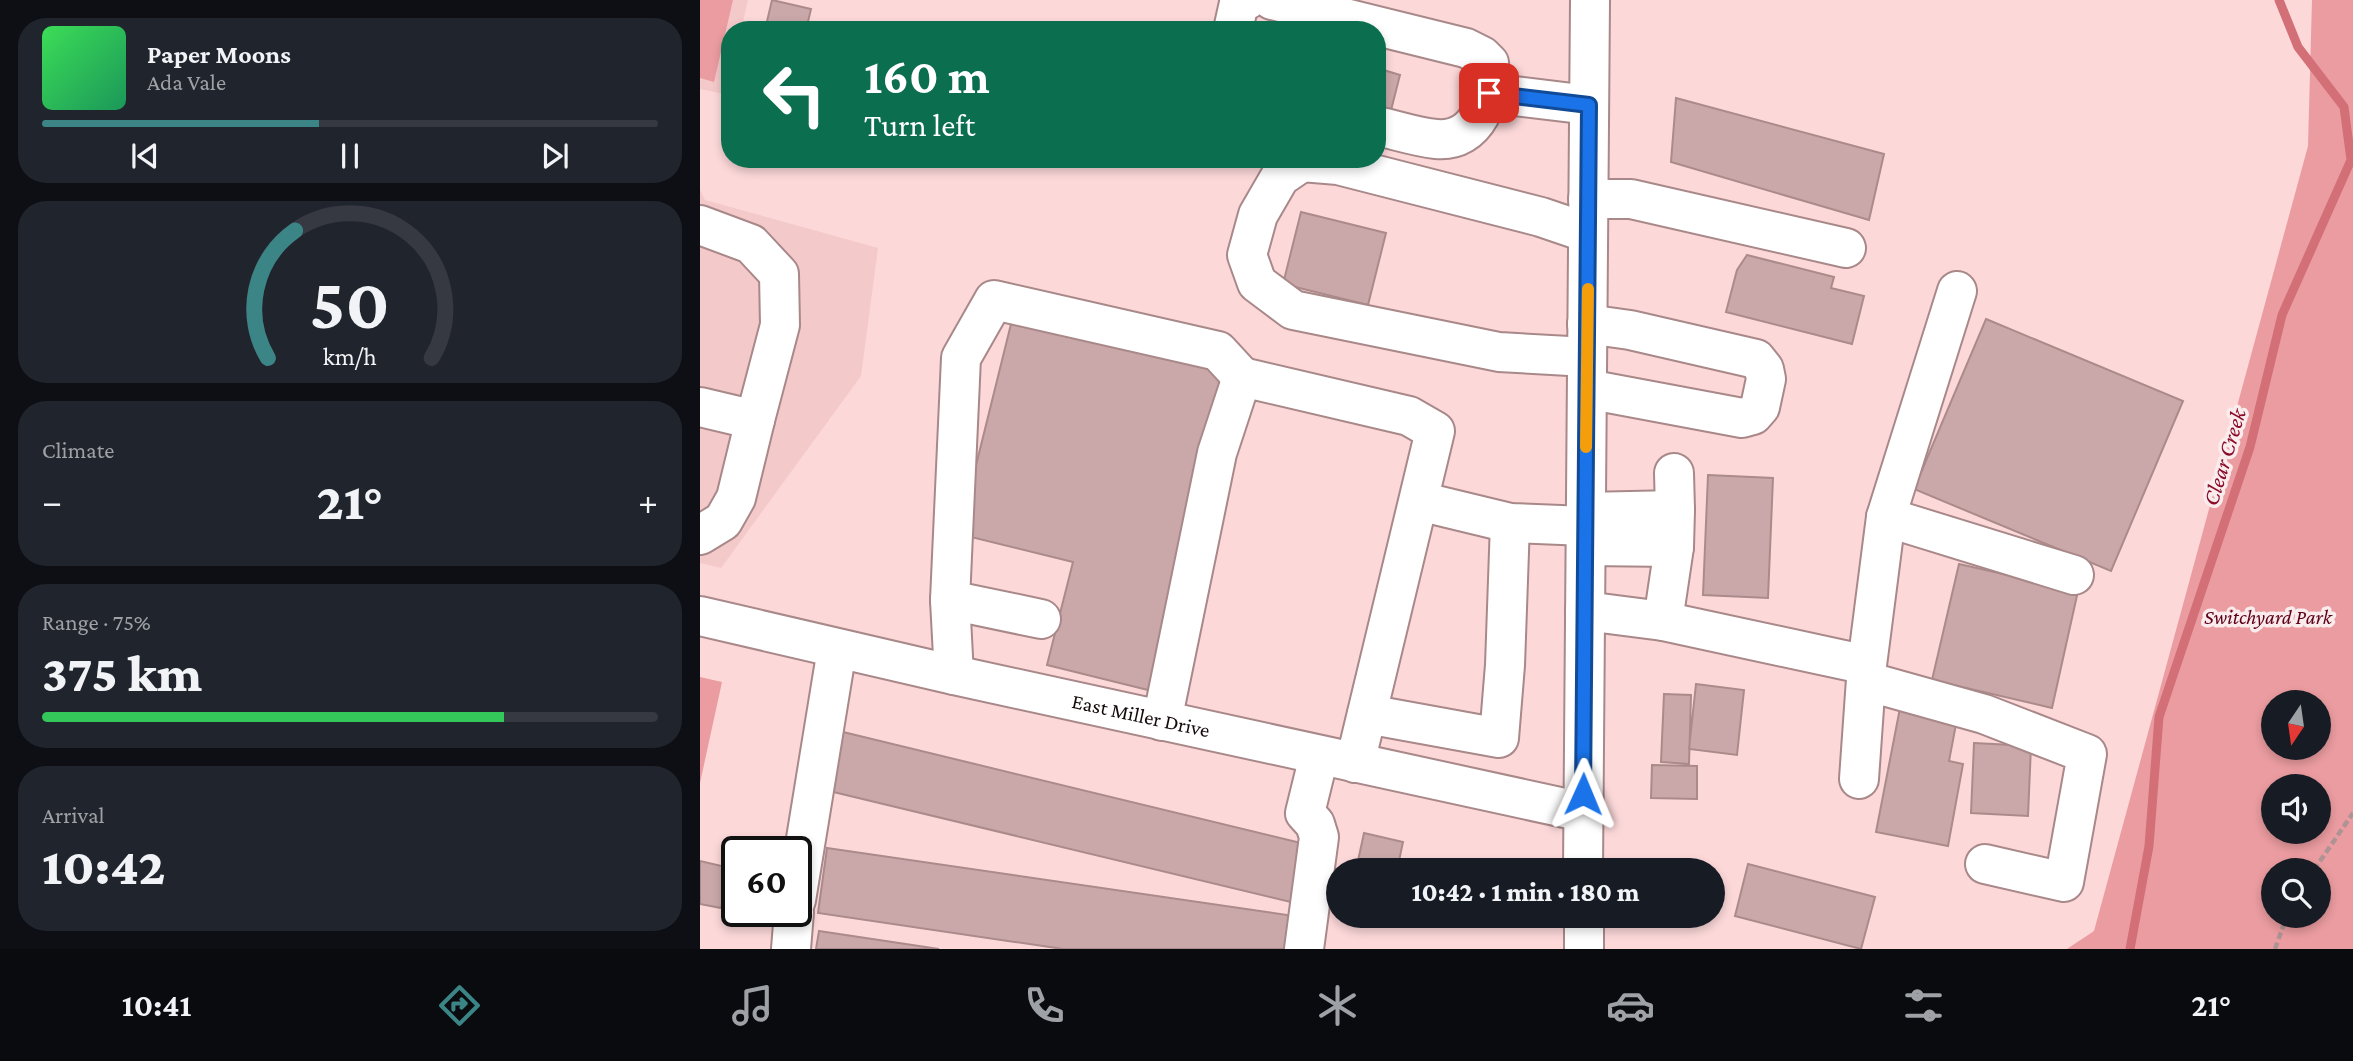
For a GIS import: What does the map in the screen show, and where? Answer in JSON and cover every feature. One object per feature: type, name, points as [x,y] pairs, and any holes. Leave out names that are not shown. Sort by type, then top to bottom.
[{"type":"street","points":[[1235,21],[1239,3],[1247,0]]},
{"type":"street","points":[[1272,0],[1357,21]]},
{"type":"street","points":[[1584,858],[1590,0]]},
{"type":"street","points":[[1386,28],[1466,48],[1489,63],[1489,93],[1482,115],[1468,130],[1453,138],[1436,139],[1386,128]]},
{"type":"street","points":[[1489,93],[1589,105]]},
{"type":"street","points":[[1293,168],[1280,177],[1258,215],[1247,255],[1256,283],[1293,310],[1499,352],[1587,357]]},
{"type":"street","points":[[1350,168],[1541,217],[1588,216],[1630,199],[1846,248]]},
{"type":"street","points":[[700,225],[751,244],[779,274],[780,326],[736,498],[723,520],[700,535]]},
{"type":"street","points":[[1859,779],[1866,673],[1886,517],[1957,291]]},
{"type":"street","points":[[954,675],[950,600],[961,358],[994,299],[1217,351],[1242,377],[1409,416],[1435,431],[1367,714],[1305,813],[1315,824],[1319,837],[1304,949]]},
{"type":"street","points":[[1162,721],[1217,453],[1242,377]]},
{"type":"street","points":[[700,407],[755,420]]},
{"type":"street","points":[[1419,501],[1510,523],[1586,528],[1674,510],[1663,621]]},
{"type":"street","points":[[1886,517],[2074,575]]},
{"type":"street","points":[[1367,714],[1499,738],[1505,665],[1510,523]]},
{"type":"street","points":[[950,600],[1041,619]]},
{"type":"street","points":[[1585,611],[1663,621],[1866,673],[1984,714],[2087,754],[2064,882],[1984,864]]},
{"type":"street","name":"East Miller Drive","points":[[700,616],[954,675],[1583,812]]},
{"type":"street","points":[[807,836],[838,649]]},
{"type":"street","points":[[791,949],[793,927]]},
{"type":"street","points":[[1584,928],[1584,949]]},
{"type":"path","points":[[2322,858],[2353,813]]},
{"type":"path","points":[[2275,949],[2282,928]]},
{"type":"shaded area","points":[[700,0],[748,0],[743,21],[721,21],[721,93],[700,89]]},
{"type":"shaded area","points":[[700,190],[705,200],[878,248],[861,376],[721,568],[700,563]]},
{"type":"green space","points":[[700,0],[733,0],[728,21],[721,21],[721,52],[714,82],[700,78]]},
{"type":"green space","name":"Switchyard Park","points":[[2312,0],[2353,0],[2353,949],[2067,949],[2094,931],[2308,146]]},
{"type":"green space","points":[[700,677],[722,682],[700,783]]},
{"type":"building","points":[[772,0],[811,9],[808,21],[767,21]]},
{"type":"building","points":[[1386,71],[1400,75],[1389,118],[1386,117]]},
{"type":"building","points":[[1676,98],[1884,154],[1869,220],[1671,162]]},
{"type":"building","points":[[1301,212],[1386,233],[1368,305],[1283,284]]},
{"type":"building","points":[[1747,255],[1834,277],[1831,288],[1864,296],[1852,344],[1726,312],[1737,270]]},
{"type":"building","points":[[1986,319],[2183,401],[2111,571],[1914,489]]},
{"type":"building","points":[[1012,320],[1226,372],[1148,690],[1047,665],[1073,562],[959,534]]},
{"type":"building","points":[[1708,475],[1773,478],[1768,598],[1703,595]]},
{"type":"building","points":[[1959,564],[2078,591],[2052,708],[1932,680]]},
{"type":"building","points":[[1696,684],[1744,690],[1737,755],[1689,749]]},
{"type":"building","points":[[1664,694],[1691,695],[1689,764],[1661,762]]},
{"type":"building","points":[[1900,708],[1957,719],[1949,761],[1963,764],[1948,846],[1876,832]]},
{"type":"building","points":[[839,731],[1309,845],[1295,903],[825,790]]},
{"type":"building","points":[[1974,743],[2031,746],[2028,816],[1971,813]]},
{"type":"building","points":[[1652,765],[1697,766],[1697,799],[1651,798]]},
{"type":"building","points":[[1364,833],[1403,842],[1400,858],[1359,858]]},
{"type":"building","points":[[827,848],[1301,917],[1296,949],[1063,949],[818,913]]},
{"type":"building","points":[[700,861],[721,866],[721,908],[700,904]]},
{"type":"building","points":[[1748,864],[1875,897],[1861,949],[1735,916]]},
{"type":"building","points":[[819,931],[939,949],[816,949]]},
{"type":"waterway","name":"Clear Creek","points":[[2130,949],[2149,846],[2159,717],[2250,447],[2282,315],[2351,160],[2344,107],[2298,47],[2279,0]]},
{"type":"slow traffic","points":[[1586,447],[1588,289]]},
{"type":"route","points":[[1489,93],[1589,105],[1583,794]]}]
